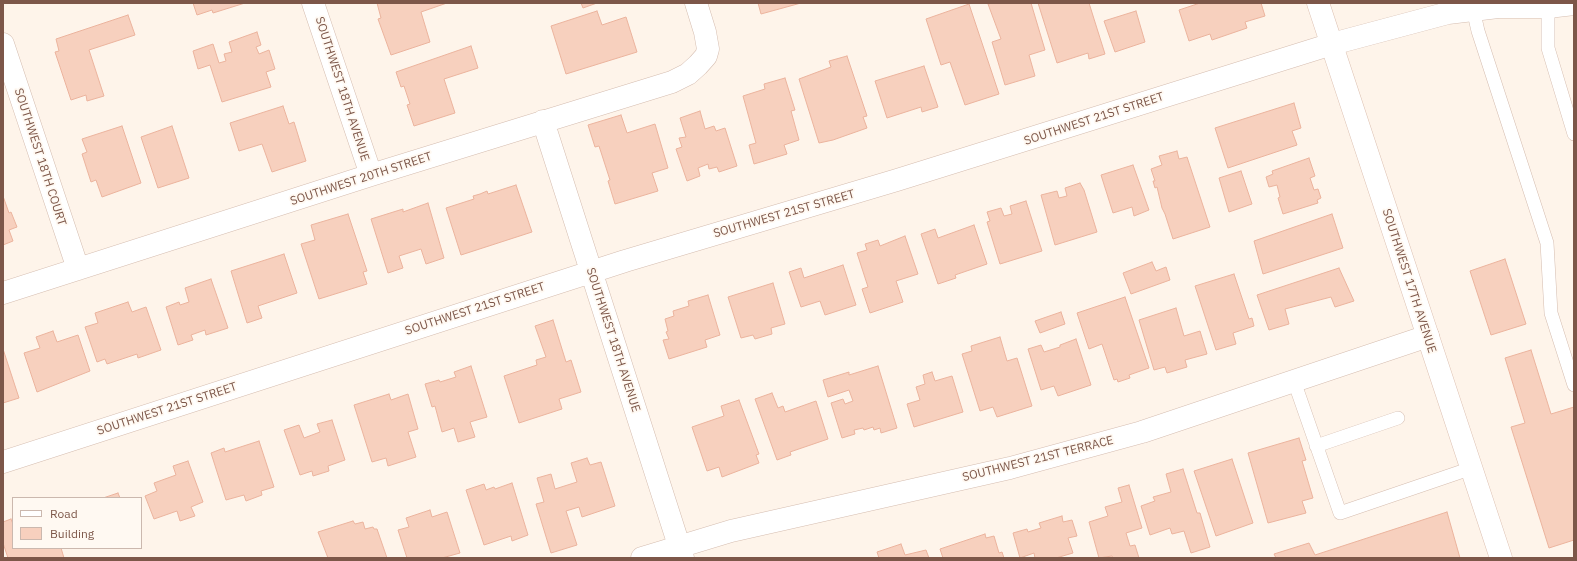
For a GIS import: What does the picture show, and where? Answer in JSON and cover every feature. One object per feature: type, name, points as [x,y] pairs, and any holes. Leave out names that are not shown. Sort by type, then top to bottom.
[{"type":"street","name":"SOUTHWEST 18TH AVENUE","points":[[313,3],[371,175]]},
{"type":"street","name":"SOUTHWEST 20TH STREET","points":[[3,293],[371,175],[672,82],[688,74],[706,56],[708,49],[705,32],[696,3]]},
{"type":"street","name":"SOUTHWEST 17TH AVENUE","points":[[1318,3],[1501,558]]},
{"type":"street","name":"SOUTHWEST 21ST STREET","points":[[3,462],[590,272],[897,180],[1332,44],[1448,13],[1498,6],[1548,7],[1574,4]]},
{"type":"street","name":"SOUTHWEST 18TH COURT","points":[[3,44],[78,269]]},
{"type":"street","name":"SOUTHWEST 18TH AVENUE","points":[[543,121],[590,272],[681,552]]},
{"type":"street","name":"SOUTHWEST 21ST TERRACE","points":[[642,558],[681,552],[731,531],[936,485],[1056,456],[1142,432],[1428,336]]},
{"type":"lane","points":[[1548,7],[1548,48],[1574,134]]},
{"type":"lane","points":[[1473,9],[1478,30],[1547,242],[1551,313],[1574,385]]},
{"type":"lane","points":[[1294,381],[1340,513],[1472,468]]},
{"type":"lane","points":[[1316,446],[1398,418]]},
{"type":"building","points":[[193,3],[245,3],[213,13],[212,10],[197,15]]},
{"type":"building","points":[[377,3],[447,3],[421,12],[430,42],[391,55],[378,19],[381,18]]},
{"type":"building","points":[[581,3],[597,3],[583,8]]},
{"type":"building","points":[[758,3],[801,3],[761,14]]},
{"type":"building","points":[[1031,3],[1045,50],[1029,55],[1035,76],[1005,85],[992,42],[1001,39],[988,4]]},
{"type":"building","points":[[1038,3],[1089,3],[1105,54],[1089,59],[1088,53],[1057,63]]},
{"type":"building","points":[[1200,3],[1261,3],[1265,16],[1245,22],[1247,28],[1212,40],[1210,34],[1189,41],[1179,10]]},
{"type":"building","points":[[969,4],[999,94],[965,105],[950,62],[941,65],[926,19]]},
{"type":"building","points":[[597,11],[602,25],[626,17],[637,52],[566,74],[551,26]]},
{"type":"building","points":[[1136,11],[1145,42],[1115,52],[1104,21]]},
{"type":"building","points":[[128,15],[135,35],[89,50],[104,96],[87,101],[86,95],[71,100],[55,52],[59,51],[56,39]]},
{"type":"building","points":[[257,32],[261,45],[256,47],[259,54],[269,50],[275,69],[266,72],[271,87],[222,102],[210,65],[198,69],[193,51],[213,44],[219,63],[226,61],[224,54],[232,52],[229,42]]},
{"type":"building","points":[[471,46],[478,68],[444,79],[455,113],[414,126],[407,105],[410,104],[404,86],[401,87],[396,72]]},
{"type":"building","points":[[847,56],[867,116],[863,117],[867,128],[833,140],[819,143],[799,79],[831,67],[829,61]]},
{"type":"building","points":[[924,66],[938,107],[922,112],[921,107],[887,118],[875,81]]},
{"type":"building","points":[[785,78],[795,110],[791,111],[799,140],[784,145],[787,154],[754,164],[749,145],[756,143],[743,96],[765,89],[764,84]]},
{"type":"building","points":[[1294,103],[1301,128],[1292,131],[1297,145],[1228,168],[1215,128]]},
{"type":"building","points":[[283,106],[289,124],[294,122],[306,161],[272,172],[262,144],[239,151],[230,123]]},
{"type":"building","points":[[700,111],[705,129],[714,126],[716,131],[725,128],[737,166],[719,172],[717,167],[709,169],[708,164],[698,168],[700,176],[687,181],[676,149],[682,147],[679,138],[686,137],[680,118]]},
{"type":"building","points":[[621,115],[627,133],[655,124],[668,168],[652,173],[658,191],[615,204],[608,181],[610,180],[599,146],[595,147],[588,125]]},
{"type":"building","points":[[122,126],[141,183],[102,197],[96,180],[91,182],[82,154],[87,152],[82,139]]},
{"type":"building","points":[[172,126],[189,178],[158,188],[141,137]]},
{"type":"building","points":[[1177,151],[1179,159],[1187,157],[1210,227],[1173,239],[1162,208],[1157,187],[1155,188],[1153,181],[1155,181],[1151,169],[1162,165],[1159,156]]},
{"type":"building","points":[[1309,158],[1315,176],[1310,178],[1314,190],[1318,189],[1321,198],[1317,200],[1318,203],[1283,214],[1278,198],[1280,197],[1277,185],[1269,187],[1266,177],[1273,174],[1272,171]]},
{"type":"building","points":[[1133,165],[1149,210],[1134,216],[1132,207],[1113,213],[1101,175]]},
{"type":"building","points":[[1241,171],[1252,204],[1229,212],[1219,178]]},
{"type":"building","points":[[1080,183],[1084,190],[1097,232],[1055,245],[1041,195],[1057,191],[1059,198],[1067,196],[1065,188]]},
{"type":"building","points":[[516,185],[532,232],[461,255],[446,208],[474,199],[473,196],[487,191],[488,194]]},
{"type":"building","points":[[3,196],[9,213],[11,212],[17,227],[9,230],[13,241],[3,245]]},
{"type":"building","points":[[1026,201],[1042,251],[1000,264],[987,222],[990,221],[987,212],[1001,208],[1004,216],[1012,214],[1010,206]]},
{"type":"building","points":[[428,203],[444,258],[426,264],[421,249],[399,256],[403,268],[388,273],[371,219],[403,209],[403,212]]},
{"type":"building","points":[[348,214],[367,271],[363,272],[367,284],[319,299],[301,244],[315,240],[311,225]]},
{"type":"building","points":[[1332,214],[1343,248],[1263,274],[1254,241]]},
{"type":"building","points":[[974,225],[987,264],[955,275],[956,278],[938,284],[921,234],[935,229],[938,238]]},
{"type":"building","points":[[905,236],[918,274],[896,281],[903,302],[870,313],[862,289],[868,287],[857,253],[867,250],[865,244],[878,240],[880,246]]},
{"type":"building","points":[[284,254],[297,293],[258,306],[262,318],[247,323],[231,271]]},
{"type":"building","points":[[1505,259],[1526,324],[1491,335],[1470,271]]},
{"type":"building","points":[[1152,262],[1156,271],[1166,267],[1170,280],[1131,294],[1123,273]]},
{"type":"building","points":[[843,265],[856,305],[825,315],[820,301],[801,307],[789,272],[801,268],[804,278]]},
{"type":"building","points":[[1339,268],[1354,301],[1335,307],[1331,297],[1285,309],[1289,324],[1269,330],[1257,295]]},
{"type":"building","points":[[1234,274],[1249,319],[1252,318],[1254,326],[1233,333],[1236,344],[1216,350],[1195,286]]},
{"type":"building","points":[[211,279],[228,328],[206,335],[205,330],[191,335],[193,340],[178,345],[166,307],[179,302],[180,305],[189,302],[185,288]]},
{"type":"building","points":[[773,283],[785,324],[771,328],[772,334],[755,339],[753,335],[741,338],[728,297]]},
{"type":"building","points":[[708,295],[720,335],[705,340],[707,347],[669,359],[663,340],[669,339],[666,332],[668,331],[665,319],[674,316],[673,311],[689,306],[688,301]]},
{"type":"building","points":[[1125,297],[1149,368],[1129,375],[1130,378],[1118,382],[1117,379],[1114,380],[1102,344],[1089,349],[1077,313]]},
{"type":"building","points":[[128,302],[132,312],[146,307],[161,350],[138,358],[137,354],[107,364],[105,359],[97,362],[85,327],[98,323],[95,313]]},
{"type":"building","points":[[1176,308],[1184,336],[1200,331],[1207,354],[1185,360],[1187,367],[1167,373],[1165,367],[1154,370],[1139,320]]},
{"type":"building","points":[[1061,312],[1065,324],[1040,333],[1035,321]]},
{"type":"building","points":[[553,320],[566,362],[571,360],[581,392],[559,399],[562,409],[519,423],[504,376],[537,365],[536,360],[546,357],[535,326]]},
{"type":"building","points":[[53,331],[57,342],[78,335],[90,371],[37,392],[24,353],[40,348],[36,337]]},
{"type":"building","points":[[1000,337],[1007,361],[1017,358],[1032,406],[997,417],[993,407],[980,411],[962,354],[972,351],[971,346]]},
{"type":"building","points":[[1076,339],[1091,385],[1058,396],[1054,386],[1041,390],[1028,349],[1041,345],[1044,352],[1060,347],[1060,345]]},
{"type":"building","points":[[3,349],[19,398],[3,403]]},
{"type":"building","points":[[1531,350],[1551,414],[1574,407],[1574,540],[1549,548],[1511,427],[1525,423],[1505,358]]},
{"type":"building","points":[[471,366],[487,417],[470,422],[475,437],[458,442],[454,428],[442,432],[435,406],[432,407],[425,384],[439,380],[440,382],[456,377],[454,372]]},
{"type":"building","points":[[878,366],[897,428],[881,433],[880,428],[874,430],[873,427],[864,430],[863,428],[854,430],[855,434],[842,438],[831,403],[843,399],[845,404],[853,401],[849,390],[828,397],[823,380],[849,372],[849,375]]},
{"type":"building","points":[[932,372],[935,381],[952,376],[963,412],[914,427],[907,404],[920,400],[916,387],[925,384],[923,375]]},
{"type":"building","points":[[772,393],[778,408],[783,406],[785,412],[816,401],[828,439],[790,452],[791,455],[777,460],[755,399]]},
{"type":"building","points":[[389,394],[391,400],[408,394],[418,429],[408,432],[416,457],[388,466],[386,458],[372,462],[354,405]]},
{"type":"building","points":[[739,400],[759,454],[756,455],[759,463],[722,477],[719,467],[707,471],[692,427],[724,416],[721,406]]},
{"type":"building","points":[[332,420],[345,460],[328,466],[329,471],[313,476],[312,471],[300,475],[284,430],[299,425],[304,438],[320,432],[317,424]]},
{"type":"building","points":[[1299,438],[1306,460],[1302,461],[1313,498],[1302,501],[1306,513],[1268,523],[1248,453]]},
{"type":"building","points":[[259,441],[274,487],[261,491],[262,495],[246,501],[244,495],[226,500],[211,453],[224,448],[225,452]]},
{"type":"building","points":[[587,458],[590,465],[601,462],[615,506],[582,517],[579,507],[566,511],[577,545],[551,553],[536,504],[544,502],[537,478],[551,474],[555,489],[577,482],[571,463]]},
{"type":"building","points":[[1232,459],[1253,523],[1216,536],[1194,471]]},
{"type":"building","points":[[188,461],[203,502],[191,507],[195,516],[180,521],[177,511],[154,519],[145,496],[157,491],[154,483],[176,475],[173,466]]},
{"type":"building","points":[[1183,469],[1197,513],[1200,513],[1210,547],[1191,553],[1184,531],[1172,534],[1170,528],[1150,535],[1141,506],[1155,501],[1153,497],[1171,492],[1166,474]]},
{"type":"building","points":[[512,483],[528,535],[512,541],[511,536],[484,545],[466,490],[484,484],[486,490],[494,487],[495,489]]},
{"type":"building","points":[[1129,485],[1142,528],[1126,533],[1130,546],[1135,545],[1139,558],[1113,558],[1112,556],[1099,558],[1089,522],[1108,516],[1105,507],[1122,502],[1118,488]]},
{"type":"building","points":[[118,493],[120,497],[106,497]]},
{"type":"building","points":[[430,510],[432,517],[447,512],[460,553],[442,558],[407,558],[398,530],[409,527],[406,518]]},
{"type":"building","points":[[1447,512],[1460,558],[1276,558],[1274,554],[1309,543],[1315,555]]},
{"type":"building","points":[[1062,516],[1063,522],[1072,520],[1077,536],[1068,538],[1073,553],[1056,558],[1035,558],[1034,553],[1020,558],[1013,533],[1027,529],[1028,532],[1041,528],[1039,523]]},
{"type":"building","points":[[11,519],[12,522],[12,549],[61,549],[64,558],[8,558],[3,543],[3,522]]},
{"type":"building","points":[[353,521],[355,524],[363,522],[365,529],[373,527],[374,529],[377,529],[387,558],[328,558],[318,532]]},
{"type":"building","points":[[985,534],[986,538],[994,536],[999,553],[1002,552],[1004,558],[943,558],[940,549]]},
{"type":"building","points":[[901,544],[905,555],[926,550],[929,558],[879,558],[877,552]]}]
